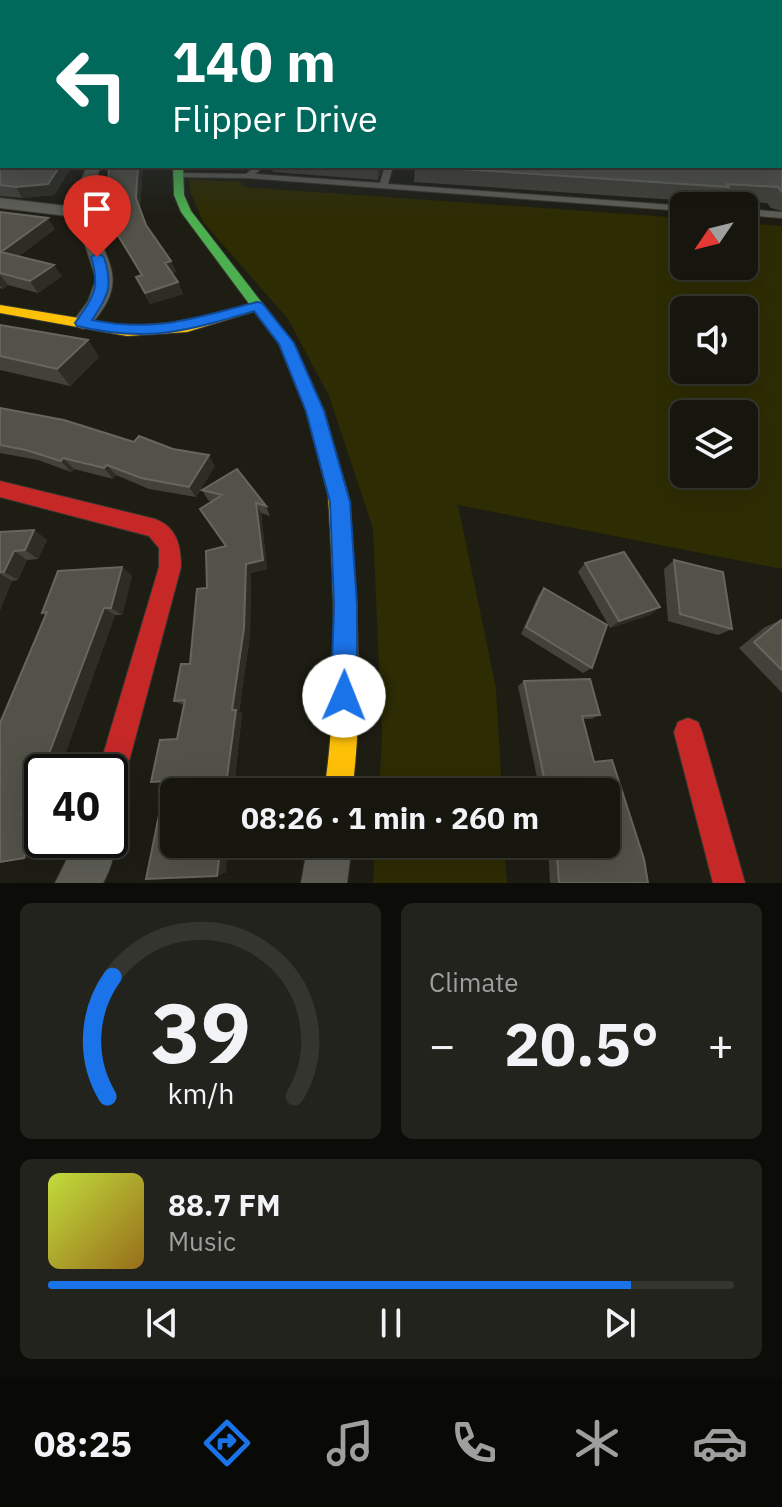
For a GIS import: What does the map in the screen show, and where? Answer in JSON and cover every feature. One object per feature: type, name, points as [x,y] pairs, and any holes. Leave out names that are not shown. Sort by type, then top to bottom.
[{"type":"street","points":[[82,323],[98,302],[105,279],[83,213],[83,193],[93,168]]},
{"type":"street","points":[[177,170],[179,195],[186,212],[286,343],[315,411],[340,502],[346,605],[340,778]]},
{"type":"street","points":[[0,203],[83,213]]},
{"type":"street","points":[[0,309],[127,331],[187,327],[257,306]]},
{"type":"street","points":[[0,489],[155,528],[167,537],[173,550],[117,754]]},
{"type":"street","points":[[688,732],[729,883]]},
{"type":"street","points":[[78,883],[91,858]]},
{"type":"street","points":[[324,883],[328,858]]},
{"type":"lane","points":[[248,176],[258,168]]},
{"type":"lane","points":[[383,187],[388,168]]},
{"type":"lane","points":[[177,170],[670,207]]},
{"type":"lane","points":[[758,213],[782,215]]},
{"type":"shaded area","points":[[189,179],[241,182],[244,187],[670,217],[670,280],[758,280],[758,224],[782,226],[782,569],[458,505],[496,688],[501,778],[380,778],[382,736],[373,529],[329,396],[288,319],[203,222],[190,191]]},
{"type":"shaded area","points":[[374,858],[505,858],[507,883],[373,883]]},
{"type":"building","points":[[0,168],[59,168],[48,184],[0,185]]},
{"type":"building","points":[[109,168],[138,168],[136,198],[146,225],[171,261],[165,263],[178,282],[145,293],[136,277],[142,275],[116,232],[107,201]]},
{"type":"building","points":[[445,168],[782,168],[782,192],[778,187],[727,184],[729,187]]},
{"type":"building","points":[[0,212],[48,218],[1,252],[54,265],[30,281],[0,273]]},
{"type":"building","points":[[0,325],[88,340],[57,369],[0,356]]},
{"type":"building","points":[[0,408],[64,420],[134,442],[139,436],[173,449],[209,455],[189,487],[141,478],[107,465],[104,468],[63,458],[61,461],[0,445]]},
{"type":"building","points":[[237,469],[266,506],[256,503],[263,560],[246,564],[244,628],[232,710],[236,710],[227,777],[160,778],[160,781],[151,782],[160,740],[177,739],[185,700],[174,701],[181,664],[190,664],[197,589],[207,588],[206,551],[226,546],[200,509],[222,495],[202,490]]},
{"type":"building","points":[[34,530],[25,550],[14,551],[4,572],[0,572],[0,532]]},
{"type":"building","points":[[624,552],[660,607],[619,621],[585,563]]},
{"type":"building","points":[[674,560],[723,572],[732,629],[680,614]]},
{"type":"building","points":[[122,567],[111,608],[104,608],[49,754],[24,754],[24,858],[0,862],[0,723],[47,612],[42,613],[58,571]]},
{"type":"building","points":[[544,588],[607,625],[592,668],[526,627]]},
{"type":"building","points":[[782,621],[782,670],[754,642]]},
{"type":"building","points":[[590,679],[600,715],[582,716],[594,762],[612,760],[618,778],[544,778],[524,681]]},
{"type":"building","points":[[620,785],[644,859],[648,883],[559,883],[557,858],[620,858]]},
{"type":"building","points":[[160,810],[160,858],[219,858],[217,876],[146,879]]},
{"type":"traffic: fast","points":[[178,168],[179,195],[186,212],[286,343],[315,411],[338,494]]},
{"type":"traffic: slow","points":[[0,309],[127,331],[187,327],[257,306]]},
{"type":"traffic: slow","points":[[338,494],[346,605],[340,778]]},
{"type":"traffic: jam","points":[[0,489],[155,528],[170,545],[170,567],[117,754]]},
{"type":"traffic: jam","points":[[688,732],[729,883]]},
{"type":"route","points":[[97,257],[105,279],[98,302],[82,323],[127,331],[187,327],[257,306],[286,343],[315,411],[340,502],[346,605],[344,696]]}]
